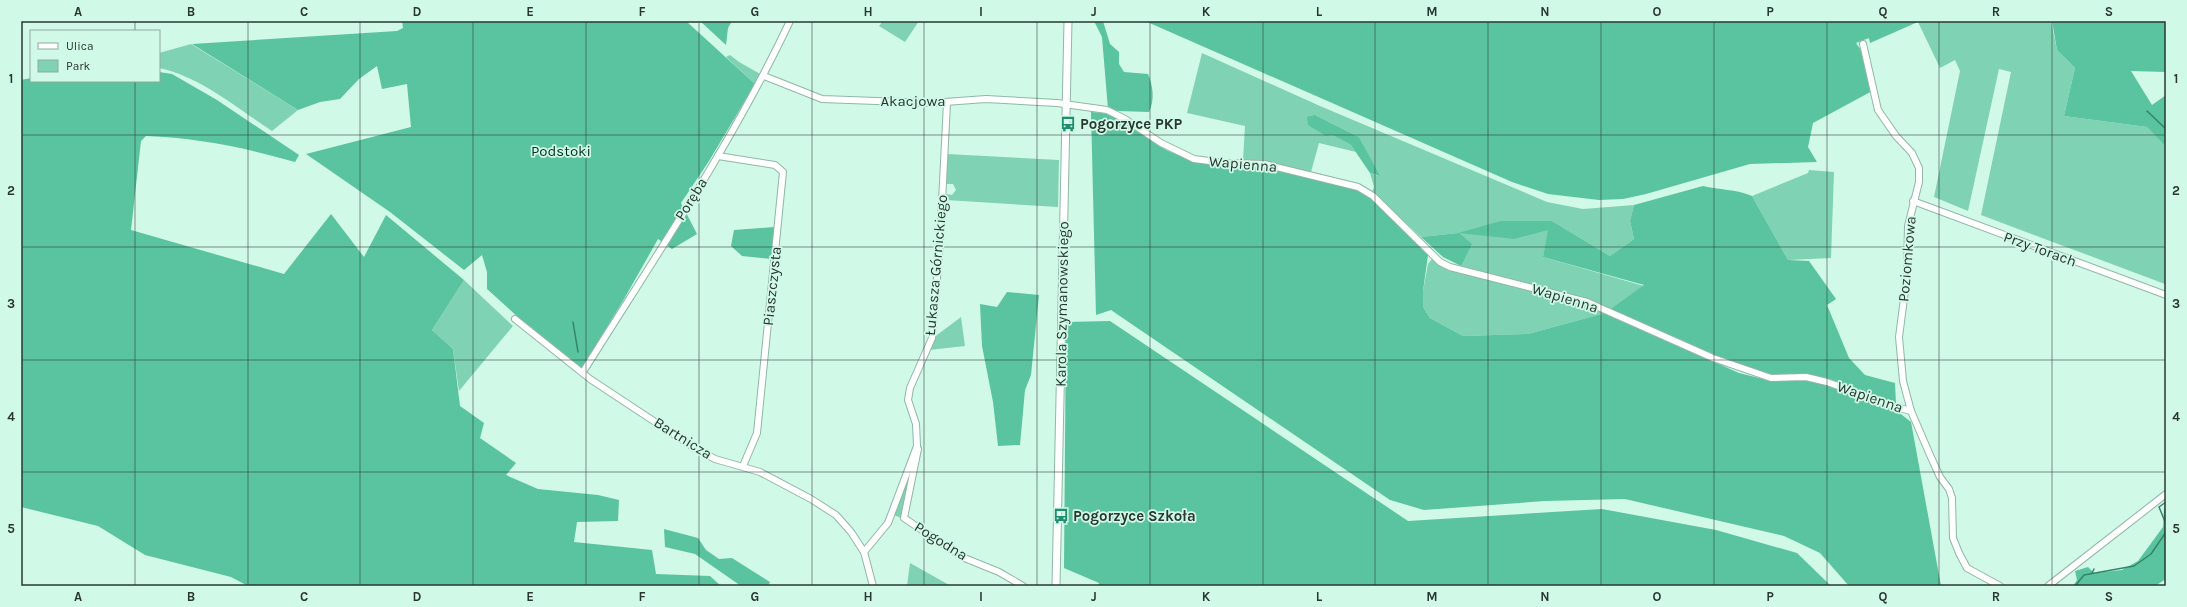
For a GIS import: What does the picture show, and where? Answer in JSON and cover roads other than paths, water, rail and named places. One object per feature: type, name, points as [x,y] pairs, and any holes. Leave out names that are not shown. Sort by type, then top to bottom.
[{"type":"street","name":"Poręba","points":[[583,372],[718,156],[764,76],[790,21]]},
{"type":"street","name":"Karola Szymanowskiego","points":[[1056,586],[1068,21]]},
{"type":"street","name":"Poziomkowa","points":[[1863,44],[1874,96],[1886,123],[1916,160],[1920,175],[1908,226],[1907,275],[1899,337],[1902,374],[1911,411]]},
{"type":"street","name":"Akacjowa","points":[[764,76],[822,99],[947,103],[986,99],[1066,105]]},
{"type":"street","name":"Łukasza Górnickiego","points":[[864,552],[888,522],[917,446],[916,424],[908,400],[910,388],[932,338],[941,227],[947,103]]},
{"type":"street","name":"Wapienna","points":[[1066,105],[1107,110],[1125,119],[1161,143],[1194,159],[1225,163],[1264,164],[1358,187],[1373,196],[1440,262],[1450,267],[1587,302],[1700,352],[1771,378],[1806,377],[1827,382],[1911,411],[1938,473],[1949,489],[1952,498],[1953,538],[1964,565],[2000,586]]},
{"type":"street","name":"Piaszczysta","points":[[718,156],[775,165],[783,172],[757,433],[743,466]]},
{"type":"street","name":"Przy Torach","points":[[1913,201],[2166,295]]},
{"type":"street","name":"Bartnicza","points":[[515,319],[590,379],[705,454],[715,459],[743,466],[789,487],[836,515],[851,532],[864,552],[873,586]]},
{"type":"street","name":"Pogodna","points":[[917,446],[918,451],[904,518],[962,557],[999,572],[1023,586]]},
{"type":"street","points":[[2048,586],[2166,494]]},
{"type":"waterway","points":[[2147,111],[2166,129]]},
{"type":"waterway","points":[[573,322],[578,352]]},
{"type":"waterway","points":[[2166,502],[2159,507],[2166,524]]},
{"type":"waterway","points":[[2075,586],[2084,575],[2134,566],[2151,554],[2166,532]]},
{"type":"waterway","points":[[2092,573],[2094,569]]},
{"type":"place","name":"Pogorzyce PKP","points":[[1068,124]]},
{"type":"place","name":"Pogorzyce Szkoła","points":[[1061,516]]},
{"type":"park label","name":"Podstoki","points":[[561,151]]}]
